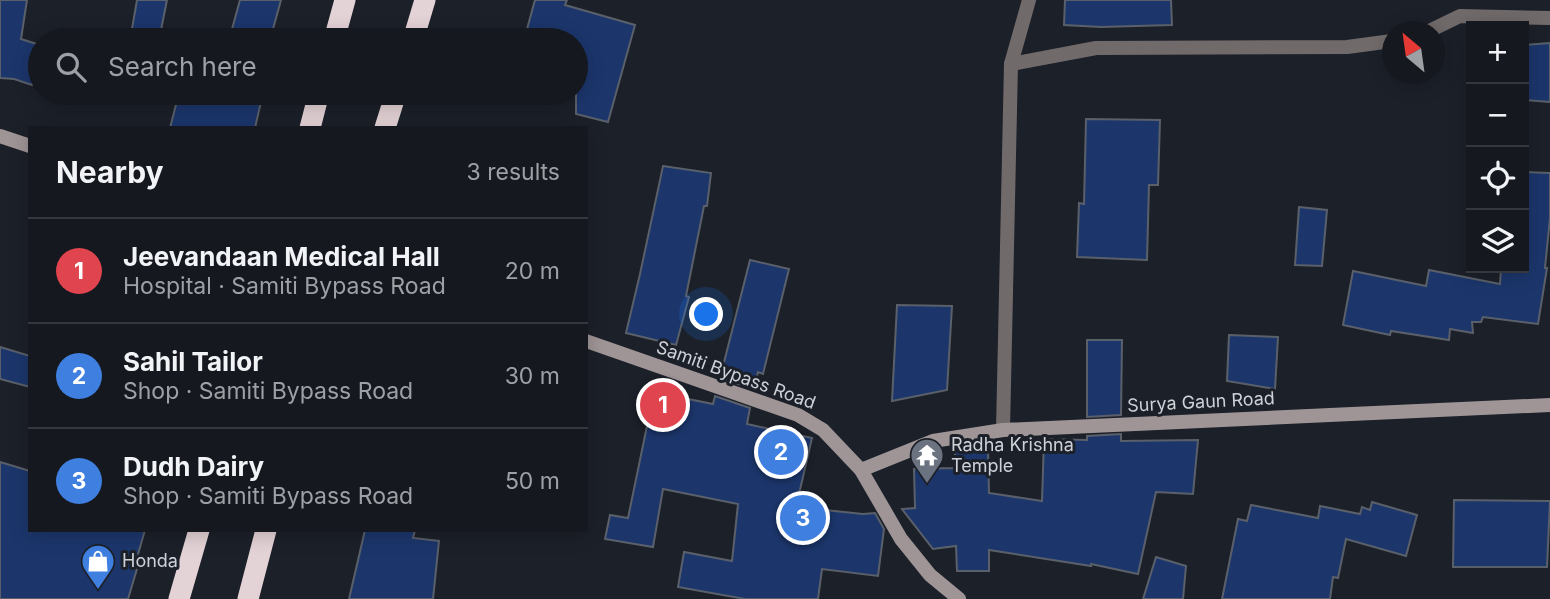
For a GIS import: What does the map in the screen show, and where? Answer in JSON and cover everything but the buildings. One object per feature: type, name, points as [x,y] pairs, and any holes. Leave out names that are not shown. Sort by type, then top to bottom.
[{"type":"highway","points":[[337,28],[345,0]]},
{"type":"highway","points":[[417,28],[425,0]]},
{"type":"highway","points":[[311,126],[316,105]]},
{"type":"highway","points":[[386,126],[392,105]]},
{"type":"highway","points":[[179,599],[198,532]]},
{"type":"highway","points":[[248,599],[266,532]]},
{"type":"street","points":[[1003,430],[1011,64],[1028,0]]},
{"type":"street","points":[[1445,23],[1460,16],[1550,18]]},
{"type":"street","points":[[1011,64],[1096,48],[1347,47],[1382,42]]},
{"type":"street","points":[[0,136],[28,145]]},
{"type":"street","name":"Samiti Bypass Road","points":[[588,342],[798,415],[822,430],[861,470],[901,539],[930,575],[959,599]]},
{"type":"street","name":"Surya Gaun Road","points":[[861,470],[933,441],[1003,430],[1550,405]]},
{"type":"place","name":"Jeevandaan Medical Hall","points":[[663,405]]},
{"type":"place","name":"Sahil Tailor","points":[[781,452]]},
{"type":"place","name":"Radha Krishna Temple","points":[[927,485]]},
{"type":"place","name":"Dudh Dairy","points":[[803,518]]},
{"type":"place","name":"Honda","points":[[98,591]]}]
